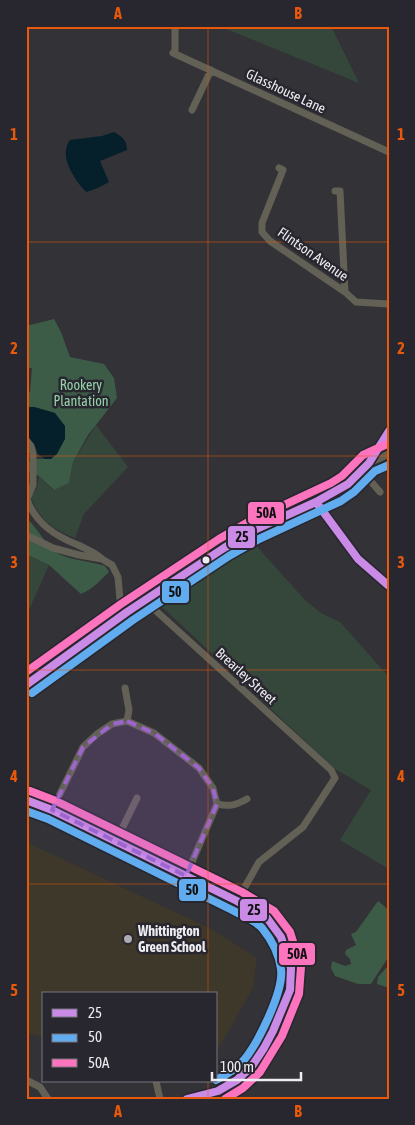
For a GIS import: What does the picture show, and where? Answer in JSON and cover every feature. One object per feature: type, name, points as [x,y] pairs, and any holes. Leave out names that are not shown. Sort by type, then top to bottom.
[{"type":"main road","points":[[26,685],[144,600],[224,548],[254,530],[316,502],[348,484],[369,462],[389,431]]},
{"type":"street","name":"Glasshouse Lane","points":[[174,26],[174,53],[389,152]]},
{"type":"street","points":[[192,110],[210,70]]},
{"type":"street","name":"Flintson Avenue","points":[[279,168],[283,170],[262,223],[262,232],[270,241],[345,292],[356,302],[389,304]]},
{"type":"street","points":[[335,191],[340,191],[345,292]]},
{"type":"street","points":[[26,440],[31,446],[33,454],[33,485],[27,499],[30,508],[38,520],[60,538],[96,554],[112,565],[118,577],[120,600],[127,612]]},
{"type":"street","points":[[369,462],[389,454]]},
{"type":"street","points":[[362,471],[380,492]]},
{"type":"street","points":[[316,502],[358,559],[389,586]]},
{"type":"street","points":[[26,535],[53,548],[102,559]]},
{"type":"street","name":"Brearley Street","points":[[144,600],[331,770],[335,778],[303,827],[259,862],[237,901]]},
{"type":"street","points":[[125,688],[129,710],[127,721]]},
{"type":"street","points":[[52,810],[84,747],[97,734],[112,724],[127,721],[154,733],[199,768],[213,788],[217,804],[186,876]]},
{"type":"street","points":[[116,842],[137,798]]},
{"type":"street","points":[[217,804],[235,806],[247,799]]},
{"type":"street","points":[[26,800],[52,810],[237,901],[267,918],[281,937],[290,968],[290,990],[273,1031],[252,1066],[238,1080],[218,1091],[186,1099]]},
{"type":"street","points":[[26,1080],[42,1084],[48,1099]]},
{"type":"street","points":[[156,1082],[160,1099]]},
{"type":"highlighted area","points":[[127,721],[154,733],[199,768],[213,788],[217,804],[186,876],[52,810],[83,747],[112,724]]},
{"type":"shaded area","name":"Whittington Green School","points":[[26,842],[213,930],[257,958],[253,988],[218,1049],[218,992],[42,992],[42,1037],[26,1033]]},
{"type":"green space","points":[[219,26],[331,26],[359,83]]},
{"type":"green space","name":"Rookery Plantation","points":[[54,319],[70,357],[104,364],[114,378],[117,398],[88,435],[73,462],[69,483],[54,490],[39,476],[26,471],[26,463],[36,459],[51,459],[55,413],[34,407],[26,407],[26,395],[30,392],[32,368],[26,368],[26,326]]},
{"type":"green space","points":[[96,425],[128,467],[84,514],[75,538],[48,523],[38,512],[31,497],[37,488],[39,476],[53,490],[69,483],[73,462]]},
{"type":"green space","points":[[26,518],[57,553],[69,558],[105,566],[109,572],[94,587],[81,594],[49,565],[26,554]]},
{"type":"green space","points":[[252,541],[305,600],[321,613],[340,622],[389,677],[389,869],[340,840],[371,790],[335,769],[158,603],[234,551]]},
{"type":"green space","points":[[26,554],[49,565],[28,612],[26,612]]},
{"type":"green space","points":[[378,901],[389,910],[389,956],[371,984],[358,984],[335,976],[331,968],[332,961],[345,966],[351,964],[350,959],[345,954],[346,950],[356,945],[351,934],[356,932]]},
{"type":"green space","points":[[386,968],[389,968],[389,988],[377,984],[378,977]]},
{"type":"water","points":[[114,132],[124,140],[127,150],[100,161],[109,182],[86,192],[69,167],[66,153],[67,146],[70,140],[102,136]]},
{"type":"water","points":[[26,407],[34,407],[55,413],[65,426],[65,439],[57,454],[51,459],[45,459],[38,454],[35,446],[26,434]]},
{"type":"transit line","name":"25","points":[[26,685],[127,612],[224,548],[254,530],[316,502],[348,484],[369,463],[389,431]]},
{"type":"transit line","name":"50A","points":[[26,672],[121,604],[219,539],[250,521],[331,483],[342,476],[363,455],[385,445]]},
{"type":"transit line","name":"50","points":[[32,693],[133,620],[229,556],[259,539],[341,501],[354,492],[375,471],[389,465]]},
{"type":"transit line","name":"25","points":[[316,502],[358,559],[389,586]]},
{"type":"transit line","name":"50A","points":[[30,791],[56,801],[242,892],[274,911],[290,932],[301,967],[299,994],[282,1036],[260,1072],[243,1088],[225,1099]]},
{"type":"transit line","name":"25","points":[[26,800],[52,810],[237,901],[267,918],[281,937],[291,968],[290,990],[264,1048],[252,1066],[237,1080],[218,1091],[187,1099]]},
{"type":"transit line","name":"50","points":[[26,811],[48,819],[248,918],[259,925],[265,932],[276,952],[281,969],[281,979],[274,1003],[263,1030],[250,1052],[231,1072],[218,1079]]},
{"type":"place","name":"Whittington Green School","points":[[128,939]]}]
